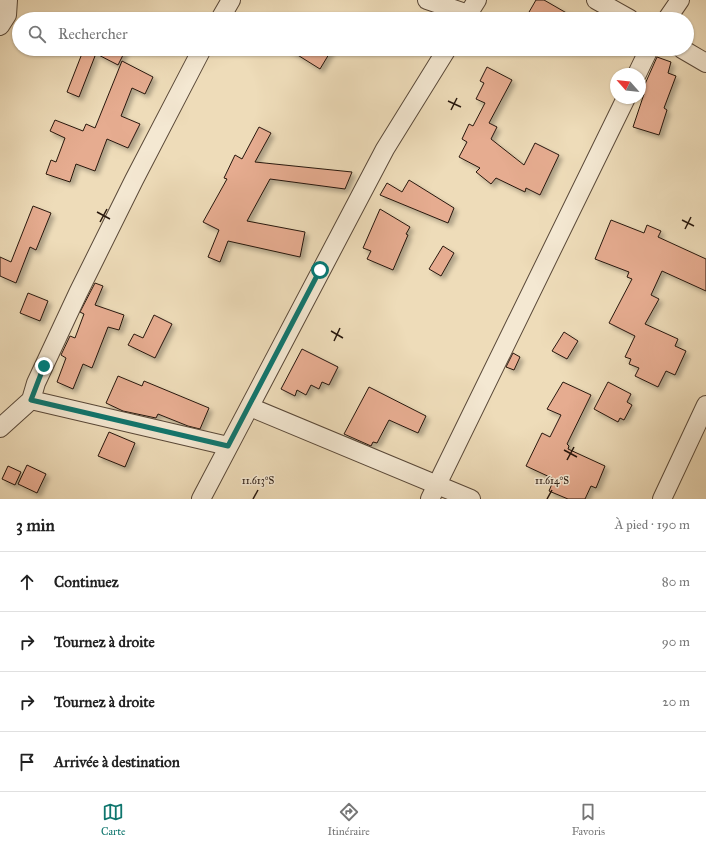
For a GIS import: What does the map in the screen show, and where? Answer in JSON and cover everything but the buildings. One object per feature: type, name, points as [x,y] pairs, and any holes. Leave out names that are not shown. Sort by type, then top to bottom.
[{"type":"street","points":[[0,26],[7,15],[8,0]]},
{"type":"street","points":[[224,12],[231,0]]},
{"type":"street","points":[[427,0],[470,11]]},
{"type":"street","points":[[596,0],[617,12]]},
{"type":"street","points":[[671,12],[680,0]]},
{"type":"street","points":[[0,428],[31,400],[39,377],[81,286],[198,56]]},
{"type":"street","points":[[200,499],[385,150],[443,56]]},
{"type":"street","points":[[640,68],[646,56]]},
{"type":"street","points":[[694,56],[706,63]]},
{"type":"street","points":[[433,492],[623,104]]},
{"type":"street","points":[[31,400],[228,446]]},
{"type":"street","points":[[662,499],[706,405]]},
{"type":"street","points":[[250,406],[433,492],[471,499]]},
{"type":"route","points":[[44,366],[36,383],[31,400],[228,446],[320,270]]}]
